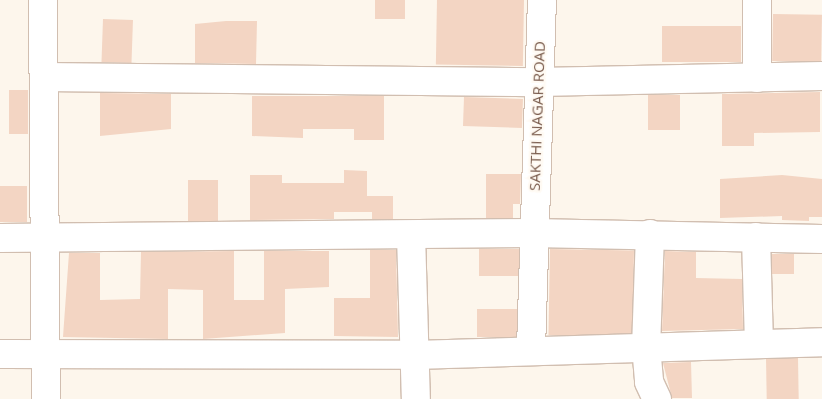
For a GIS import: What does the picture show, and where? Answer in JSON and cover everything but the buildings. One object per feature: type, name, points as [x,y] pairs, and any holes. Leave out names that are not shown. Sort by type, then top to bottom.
[{"type":"street","points":[[43,0],[42,354],[46,399]]},
{"type":"street","name":"SAKTHI NAGAR ROAD","points":[[531,349],[533,233],[542,0]]},
{"type":"street","points":[[757,0],[757,78]]},
{"type":"street","points":[[44,77],[538,82],[822,76]]},
{"type":"street","points":[[0,238],[533,233],[822,239]]},
{"type":"street","points":[[650,234],[646,346],[649,382],[657,399]]},
{"type":"street","points":[[411,235],[416,399]]},
{"type":"street","points":[[756,237],[759,343]]},
{"type":"street","points":[[0,354],[415,355],[531,349],[822,342]]}]
